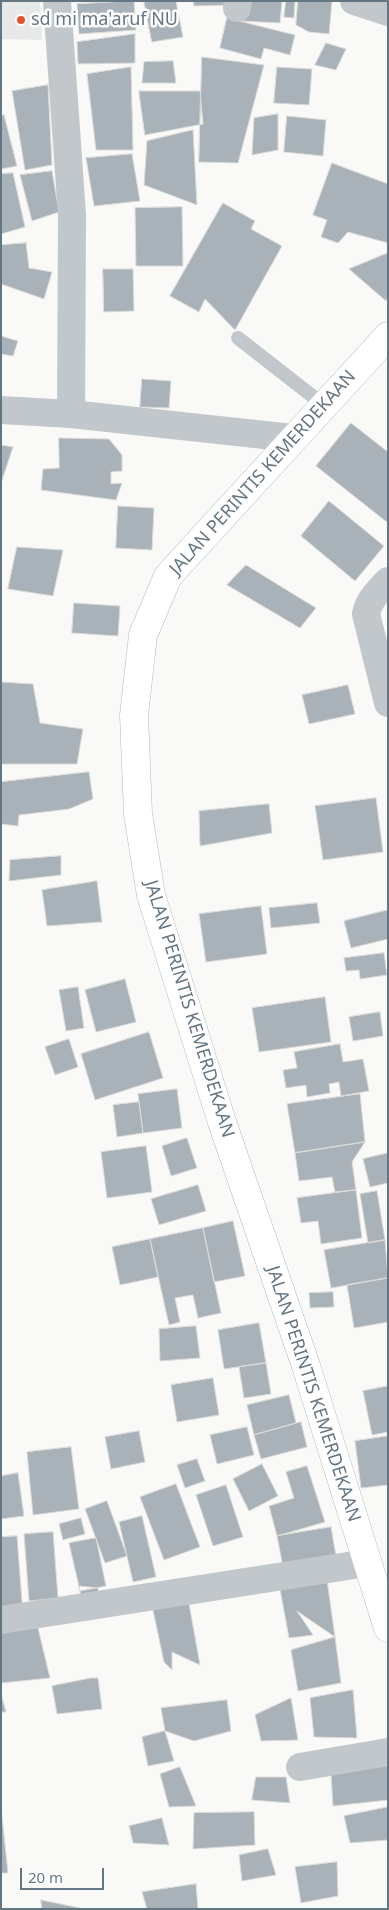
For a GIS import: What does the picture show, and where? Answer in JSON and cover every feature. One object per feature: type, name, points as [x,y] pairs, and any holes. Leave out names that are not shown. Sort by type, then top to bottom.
[{"type":"street","points":[[57,1],[72,215],[71,414]]},
{"type":"street","points":[[354,1],[388,12]]},
{"type":"street","name":"JALAN PERINTIS KEMERDEKAAN","points":[[387,1623],[306,1366],[225,1131],[151,895],[138,814],[134,715],[143,635],[168,576],[292,438],[325,406],[388,336]]},
{"type":"street","points":[[1,410],[71,414],[292,438]]},
{"type":"street","points":[[388,581],[373,595],[368,604],[366,614],[388,703]]},
{"type":"street","points":[[1,1620],[367,1563]]},
{"type":"street","points":[[300,1767],[388,1752]]},
{"type":"lane","points":[[238,338],[325,406]]},
{"type":"shaded area","name":"sd mi ma'aruf NU","points":[[1,1],[40,1],[42,40],[1,39]]},
{"type":"building","points":[[134,1],[136,30],[79,34],[77,4]]},
{"type":"building","points":[[144,1],[176,1],[183,37],[152,42]]},
{"type":"building","points":[[194,1],[236,1],[236,5],[194,6]]},
{"type":"building","points":[[243,1],[282,1],[280,23],[242,21]]},
{"type":"building","points":[[286,1],[295,1],[294,18],[284,17]]},
{"type":"building","points":[[298,1],[332,1],[329,34],[309,32],[296,25]]},
{"type":"building","points":[[227,18],[295,35],[290,55],[264,48],[261,59],[220,48]]},
{"type":"building","points":[[135,34],[135,63],[78,64],[77,42]]},
{"type":"building","points":[[326,43],[346,49],[336,70],[315,65]]},
{"type":"building","points":[[202,57],[264,65],[238,163],[199,162]]},
{"type":"building","points":[[173,61],[176,83],[142,83],[144,62]]},
{"type":"building","points":[[131,67],[133,150],[96,150],[87,74]]},
{"type":"building","points":[[277,67],[312,69],[309,105],[274,103]]},
{"type":"building","points":[[48,85],[52,165],[25,170],[12,91]]},
{"type":"building","points":[[139,91],[200,91],[203,124],[145,135]]},
{"type":"building","points":[[278,114],[278,150],[252,155],[254,118]]},
{"type":"building","points":[[4,115],[17,166],[1,169],[1,116]]},
{"type":"building","points":[[287,116],[326,120],[323,156],[284,152]]},
{"type":"building","points":[[193,130],[197,205],[144,185],[147,141]]},
{"type":"building","points":[[132,154],[140,201],[94,206],[86,158]]},
{"type":"building","points":[[332,163],[388,184],[388,243],[348,232],[338,243],[321,237],[327,220],[313,215]]},
{"type":"building","points":[[52,171],[59,212],[32,221],[20,175]]},
{"type":"building","points":[[13,173],[25,227],[1,234],[1,174]]},
{"type":"building","points":[[223,203],[255,221],[251,229],[282,246],[235,330],[205,299],[199,312],[170,296]]},
{"type":"building","points":[[182,207],[183,266],[136,266],[135,208]]},
{"type":"building","points":[[26,243],[29,268],[52,272],[44,299],[1,284],[1,245]]},
{"type":"building","points":[[388,253],[388,296],[386,301],[349,269]]},
{"type":"building","points":[[103,269],[133,269],[134,311],[104,312]]},
{"type":"building","points":[[1,336],[18,341],[13,356],[1,354]]},
{"type":"building","points":[[142,379],[171,381],[169,408],[140,407]]},
{"type":"building","points":[[351,423],[388,452],[388,523],[316,466]]},
{"type":"building","points":[[59,438],[109,439],[122,455],[122,471],[111,472],[111,484],[122,483],[116,500],[41,490],[43,469],[59,468]]},
{"type":"building","points":[[1,445],[13,447],[1,483]]},
{"type":"building","points":[[329,501],[384,546],[355,581],[301,536]]},
{"type":"building","points":[[118,506],[154,508],[152,550],[116,548]]},
{"type":"building","points":[[17,547],[63,550],[53,596],[8,589]]},
{"type":"building","points":[[246,565],[316,608],[300,628],[227,585]]},
{"type":"building","points":[[74,603],[120,606],[118,636],[72,633]]},
{"type":"building","points":[[1,682],[33,684],[40,723],[83,729],[77,764],[1,764]]},
{"type":"building","points":[[348,685],[355,714],[309,724],[302,695]]},
{"type":"building","points":[[89,772],[93,799],[69,809],[19,815],[18,826],[1,824],[1,782]]},
{"type":"building","points":[[376,798],[383,852],[323,860],[315,806]]},
{"type":"building","points":[[269,804],[272,833],[200,846],[199,811]]},
{"type":"building","points":[[61,856],[61,875],[9,881],[10,860]]},
{"type":"building","points":[[97,881],[102,922],[47,926],[42,890]]},
{"type":"building","points":[[317,903],[320,923],[271,928],[269,908]]},
{"type":"building","points":[[261,906],[267,954],[206,962],[199,914]]},
{"type":"building","points":[[388,910],[388,939],[351,948],[344,921]]},
{"type":"building","points":[[384,953],[387,975],[360,979],[359,970],[346,971],[344,958]]},
{"type":"building","points":[[125,979],[136,1022],[96,1032],[85,990]]},
{"type":"building","points":[[78,987],[84,1028],[66,1031],[59,990]]},
{"type":"building","points":[[325,997],[331,1042],[259,1052],[252,1008]]},
{"type":"building","points":[[380,1012],[383,1036],[353,1041],[349,1017]]},
{"type":"building","points":[[149,1032],[163,1078],[95,1100],[81,1054]]},
{"type":"building","points":[[69,1039],[78,1067],[55,1075],[45,1047]]},
{"type":"building","points":[[340,1044],[343,1062],[363,1059],[369,1091],[341,1096],[339,1082],[329,1084],[330,1093],[307,1097],[306,1085],[286,1088],[283,1070],[297,1068],[294,1052]]},
{"type":"building","points":[[177,1089],[182,1128],[143,1133],[138,1094]]},
{"type":"building","points":[[360,1094],[365,1142],[295,1153],[287,1104]]},
{"type":"building","points":[[139,1102],[143,1133],[117,1137],[113,1105]]},
{"type":"building","points":[[187,1138],[197,1168],[171,1176],[162,1146]]},
{"type":"building","points":[[365,1142],[352,1162],[356,1190],[335,1192],[332,1177],[299,1181],[295,1153]]},
{"type":"building","points":[[146,1146],[152,1192],[107,1198],[101,1152]]},
{"type":"building","points":[[388,1153],[388,1183],[370,1187],[363,1159]]},
{"type":"building","points":[[198,1185],[206,1211],[159,1225],[151,1199]]},
{"type":"building","points":[[356,1190],[362,1238],[321,1244],[318,1221],[301,1223],[297,1198]]},
{"type":"building","points":[[377,1191],[385,1240],[368,1243],[360,1194]]},
{"type":"building","points":[[233,1221],[245,1276],[214,1282],[203,1228]]},
{"type":"building","points":[[203,1228],[221,1313],[198,1318],[193,1295],[175,1298],[180,1322],[169,1325],[150,1239]]},
{"type":"building","points":[[150,1239],[158,1277],[120,1285],[112,1247]]},
{"type":"building","points":[[385,1240],[388,1278],[331,1288],[324,1250]]},
{"type":"building","points":[[388,1278],[388,1322],[354,1328],[347,1285]]},
{"type":"building","points":[[333,1292],[334,1307],[310,1308],[309,1293]]},
{"type":"building","points":[[259,1323],[266,1363],[224,1369],[218,1330]]},
{"type":"building","points":[[196,1326],[200,1358],[160,1361],[159,1329]]},
{"type":"building","points":[[266,1363],[271,1394],[244,1398],[239,1367]]},
{"type":"building","points":[[213,1378],[219,1415],[177,1422],[171,1385]]},
{"type":"building","points":[[388,1386],[388,1432],[372,1435],[363,1391]]},
{"type":"building","points":[[289,1395],[296,1423],[254,1435],[247,1405]]},
{"type":"building","points":[[301,1422],[307,1447],[261,1459],[254,1435]]},
{"type":"building","points":[[247,1427],[254,1455],[217,1464],[210,1435]]},
{"type":"building","points":[[139,1431],[145,1462],[111,1469],[105,1437]]},
{"type":"building","points":[[388,1436],[388,1485],[361,1488],[355,1441]]},
{"type":"building","points":[[71,1447],[79,1509],[33,1515],[27,1452]]},
{"type":"building","points":[[197,1459],[205,1481],[185,1488],[177,1465]]},
{"type":"building","points":[[262,1464],[278,1496],[249,1511],[233,1479]]},
{"type":"building","points":[[307,1466],[325,1522],[277,1536],[269,1506],[294,1498],[286,1472]]},
{"type":"building","points":[[18,1473],[24,1516],[1,1519],[1,1476]]},
{"type":"building","points":[[176,1484],[200,1547],[164,1560],[140,1497]]},
{"type":"building","points":[[226,1485],[243,1537],[213,1546],[196,1495]]},
{"type":"building","points":[[107,1501],[127,1556],[105,1563],[85,1509]]},
{"type":"building","points":[[142,1516],[156,1577],[133,1582],[119,1522]]},
{"type":"building","points":[[81,1518],[85,1534],[63,1540],[59,1524]]},
{"type":"building","points":[[331,1527],[337,1562],[284,1572],[277,1536]]},
{"type":"building","points":[[53,1532],[58,1598],[29,1601],[24,1534]]},
{"type":"building","points":[[17,1536],[23,1615],[1,1616],[1,1537]]},
{"type":"building","points":[[96,1538],[106,1586],[80,1591],[69,1543]]},
{"type":"building","points":[[327,1580],[335,1637],[297,1611],[313,1635],[289,1638],[280,1589]]},
{"type":"building","points":[[79,1586],[98,1588],[99,1594],[82,1598]]},
{"type":"building","points":[[188,1598],[200,1665],[172,1652],[172,1670],[164,1662],[153,1610]]},
{"type":"building","points":[[37,1624],[50,1678],[1,1683],[1,1629]]},
{"type":"building","points":[[335,1637],[341,1683],[298,1691],[291,1650]]},
{"type":"building","points":[[98,1678],[102,1709],[57,1714],[52,1686]]},
{"type":"building","points":[[353,1690],[357,1738],[314,1737],[310,1698]]},
{"type":"building","points":[[1,1694],[6,1712],[1,1712]]},
{"type":"building","points":[[291,1698],[298,1740],[261,1741],[255,1715]]},
{"type":"building","points":[[227,1700],[231,1731],[194,1741],[165,1731],[161,1708]]},
{"type":"building","points":[[165,1731],[174,1761],[148,1766],[142,1737]]},
{"type":"building","points":[[388,1760],[388,1800],[333,1806],[331,1774]]},
{"type":"building","points":[[180,1767],[196,1806],[169,1807],[160,1774]]},
{"type":"building","points":[[256,1777],[286,1777],[290,1803],[252,1800]]},
{"type":"building","points":[[1,1807],[8,1873],[1,1873]]},
{"type":"building","points":[[388,1807],[388,1840],[350,1843],[344,1816]]},
{"type":"building","points":[[254,1812],[255,1845],[193,1849],[194,1813]]},
{"type":"building","points":[[162,1818],[169,1845],[133,1843],[129,1826]]},
{"type":"building","points":[[268,1849],[276,1875],[242,1881],[239,1855]]},
{"type":"building","points":[[337,1862],[338,1896],[301,1903],[295,1867]]},
{"type":"building","points":[[196,1884],[198,1909],[147,1909],[142,1892]]},
{"type":"building","points":[[41,1900],[80,1908],[80,1909],[42,1909]]},
{"type":"place","name":"sd mi ma'aruf NU","points":[[21,20]]}]
